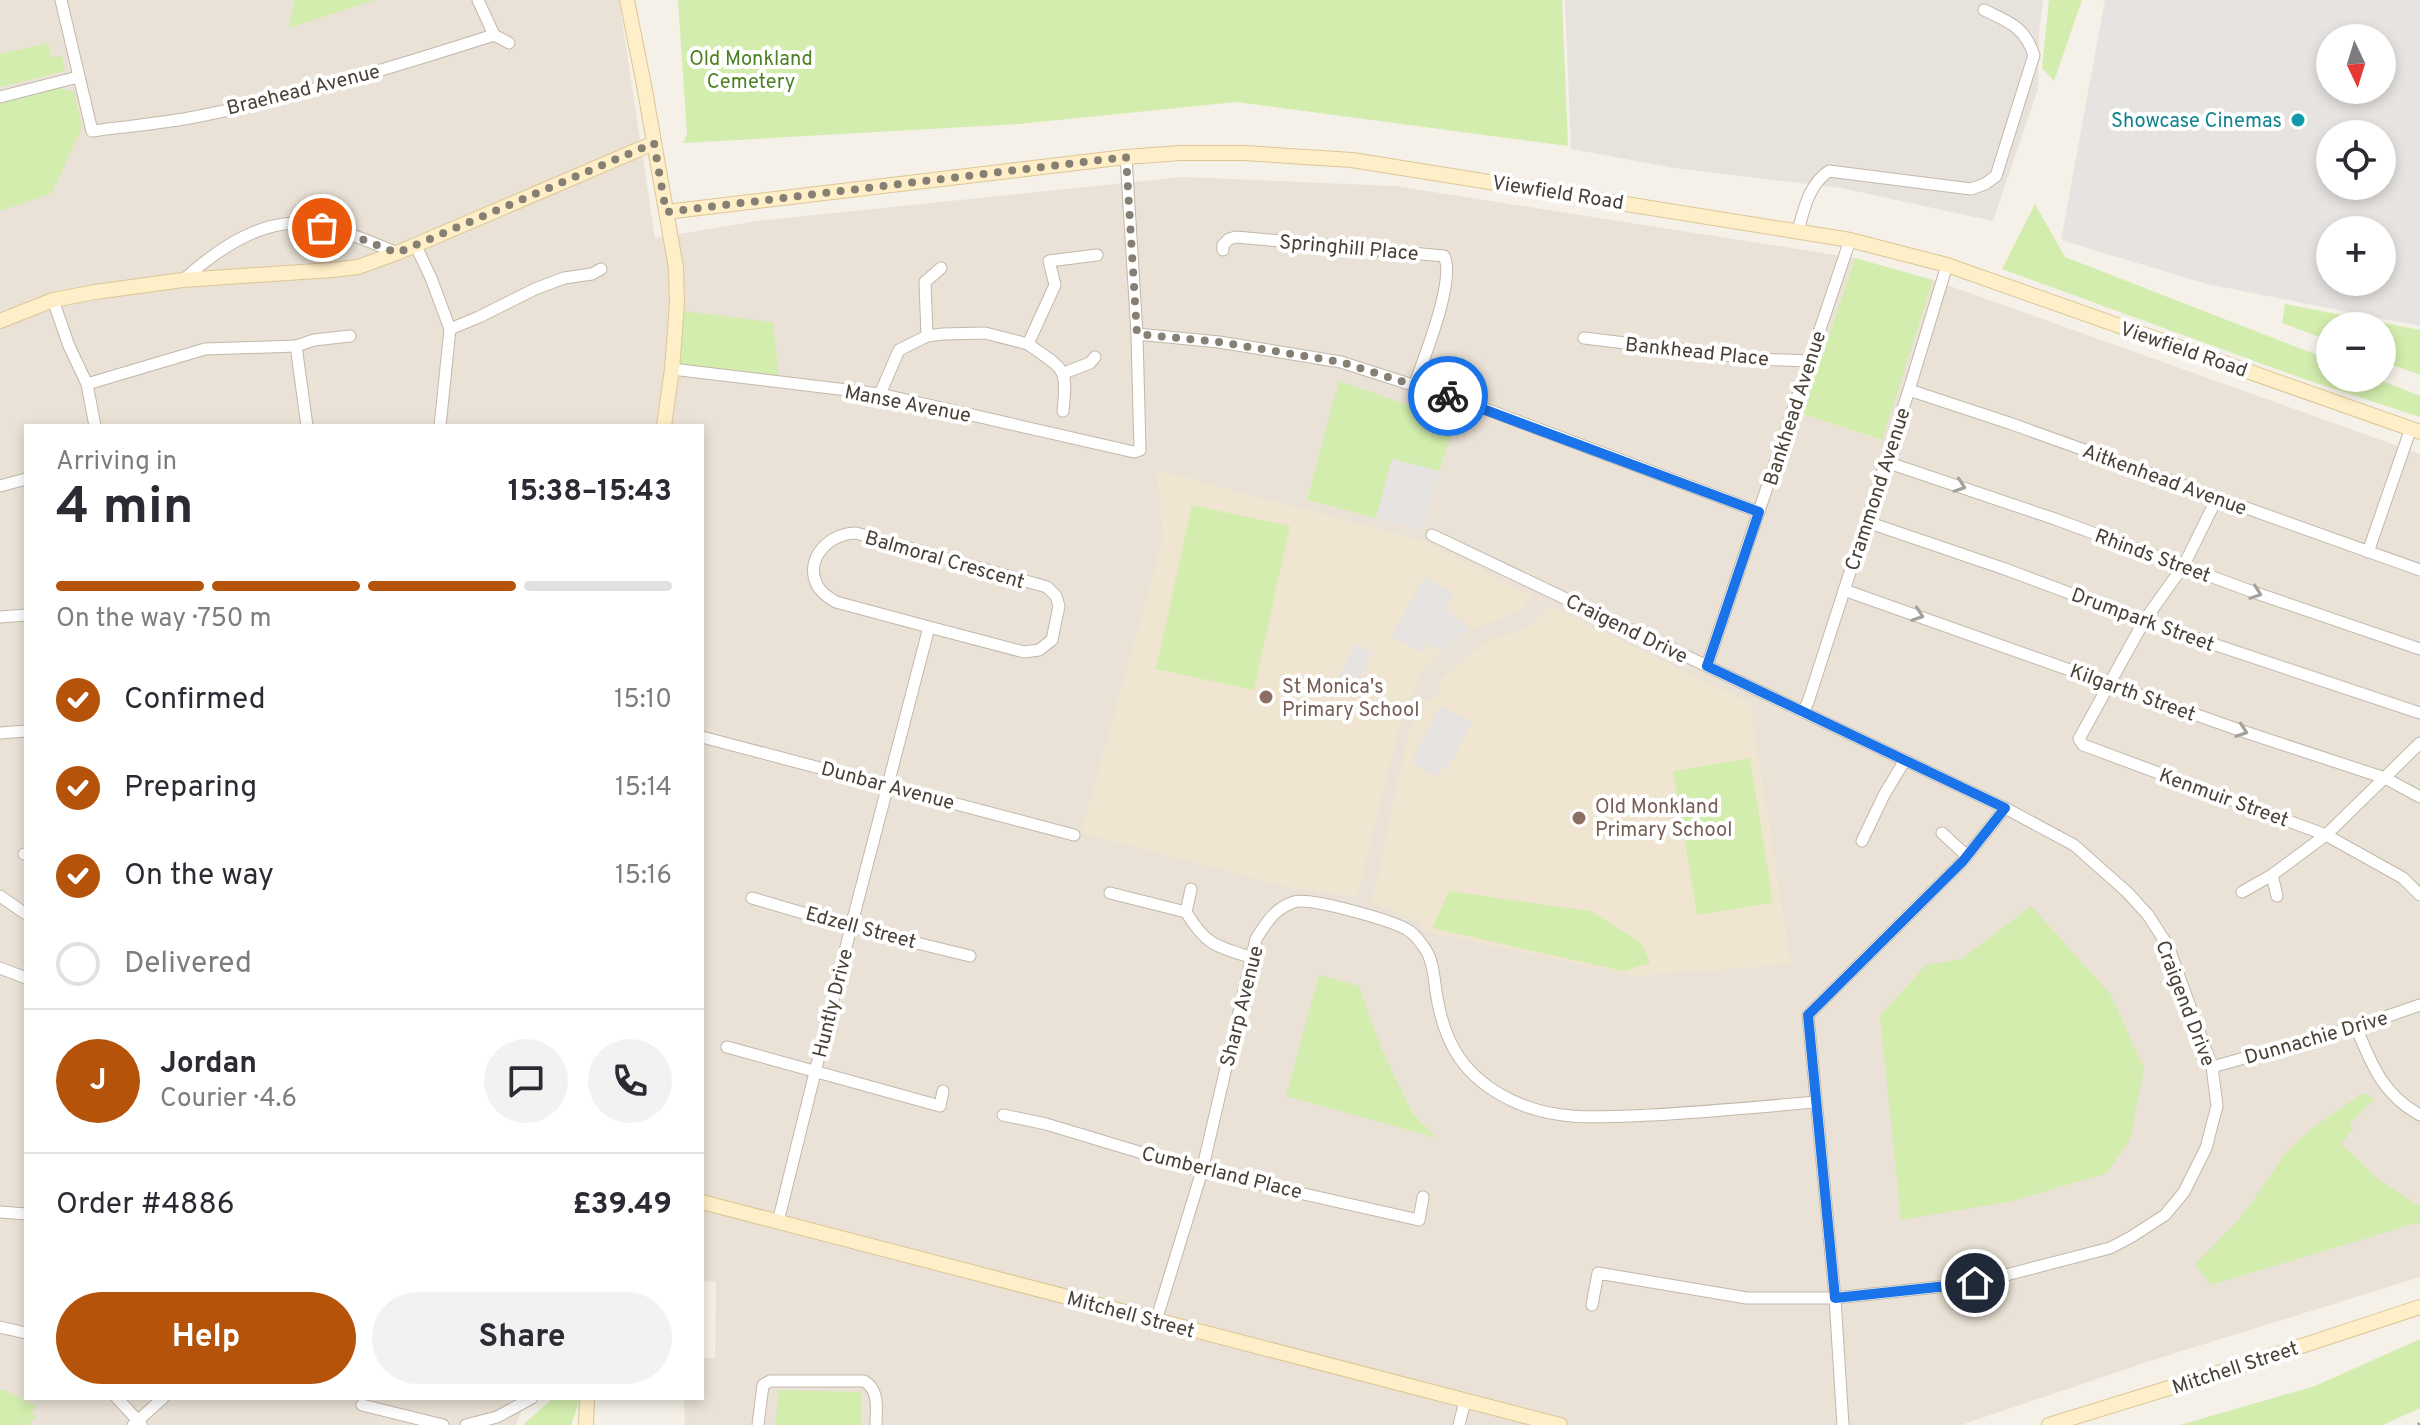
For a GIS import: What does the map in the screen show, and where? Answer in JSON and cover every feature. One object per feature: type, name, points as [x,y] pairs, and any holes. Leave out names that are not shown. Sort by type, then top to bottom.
[{"type":"street","points":[[0,97],[78,77],[61,0]]},
{"type":"street","points":[[478,0],[494,35],[509,43]]},
{"type":"street","points":[[627,0],[676,268],[677,304],[664,424]]},
{"type":"street","points":[[1798,231],[1807,199],[1822,175],[1829,171],[1971,189],[1996,176],[2034,55],[2028,38],[2014,24],[1984,10]]},
{"type":"street","name":"Braehead Avenue","points":[[78,77],[92,131],[185,118],[276,97],[385,69],[494,35]]},
{"type":"street","points":[[0,321],[53,300],[183,280],[358,267],[654,143]]},
{"type":"street","name":"Viewfield Road","points":[[666,212],[1126,157],[1244,153],[1352,160],[1850,240],[1947,265],[2416,430]]},
{"type":"street","points":[[1126,157],[1137,334],[1219,342],[1341,362],[1415,384],[1759,512]]},
{"type":"street","points":[[183,280],[209,257],[256,232],[285,224],[300,223],[344,232],[397,253]]},
{"type":"street","name":"Springhill Place","points":[[1223,250],[1223,245],[1236,237],[1444,256],[1448,263],[1444,296],[1415,384]]},
{"type":"street","name":"Bankhead Avenue","points":[[1707,666],[1850,240]]},
{"type":"street","points":[[415,244],[450,329],[440,424]]},
{"type":"street","points":[[1028,344],[1055,285],[1049,261],[1097,255]]},
{"type":"street","name":"Crammond Avenue","points":[[1803,712],[1867,522],[1947,265]]},
{"type":"street","points":[[927,336],[925,282],[941,268]]},
{"type":"street","points":[[450,329],[535,289],[601,269]]},
{"type":"street","points":[[53,300],[69,346],[87,384],[95,424]]},
{"type":"street","points":[[880,394],[899,350],[927,336],[985,333],[1028,344],[1064,373],[1063,411]]},
{"type":"street","name":"Manse Avenue","points":[[672,369],[880,394],[1134,452],[1140,450],[1137,334]]},
{"type":"street","points":[[87,384],[205,349],[296,346],[314,340],[350,336]]},
{"type":"street","name":"Bankhead Place","points":[[1584,338],[1757,359],[1809,361]]},
{"type":"street","points":[[296,346],[307,424]]},
{"type":"street","points":[[1064,373],[1090,363],[1095,357]]},
{"type":"street","name":"Aitkenhead Avenue","points":[[1909,390],[2420,570]]},
{"type":"street","points":[[2368,552],[2416,430]]},
{"type":"street","name":"Rhinds Street","points":[[1886,462],[2420,649]]},
{"type":"street","points":[[0,486],[24,480]]},
{"type":"street","points":[[2109,683],[2144,621],[2184,565],[2217,498]]},
{"type":"street","name":"Drumpark Street","points":[[1867,522],[2144,621],[2420,713]]},
{"type":"street","name":"Balmoral Crescent","points":[[856,533],[1047,587],[1056,596],[1059,606],[1052,640],[1039,650],[1024,652],[929,627],[836,602],[825,595],[817,585],[814,574],[822,548],[832,538],[856,533]]},
{"type":"street","name":"Craigend Drive","points":[[1432,535],[2005,808],[2074,845],[2127,892],[2148,915],[2168,946],[2212,1067],[2217,1106],[2206,1148],[2184,1192],[2165,1215],[2131,1237],[2091,1254],[1975,1283],[1835,1298],[1747,1298],[1598,1273],[1592,1305]]},
{"type":"street","name":"Kilgarth Street","points":[[1844,590],[2242,731],[2385,778],[2420,797]]},
{"type":"street","points":[[0,617],[24,615]]},
{"type":"street","points":[[890,785],[929,627]]},
{"type":"street","name":"Kenmuir Street","points":[[2109,683],[2079,739],[2083,745],[2326,835],[2403,878],[2420,895]]},
{"type":"street","points":[[0,733],[24,731]]},
{"type":"street","name":"Dunbar Avenue","points":[[704,738],[1074,835]]},
{"type":"street","points":[[2242,892],[2272,875],[2326,835],[2420,743]]},
{"type":"street","points":[[1862,841],[1905,760]]},
{"type":"street","name":"Huntly Drive","points":[[778,1222],[851,927],[890,785]]},
{"type":"street","points":[[1843,1425],[1835,1298],[1808,1015],[1967,856],[2005,808]]},
{"type":"street","points":[[1942,833],[1967,856]]},
{"type":"street","points":[[2272,875],[2277,896]]},
{"type":"street","points":[[1186,912],[1191,889]]},
{"type":"street","points":[[1110,893],[1186,912],[1199,932],[1213,945],[1250,957]]},
{"type":"street","points":[[0,896],[24,913]]},
{"type":"street","name":"Edzell Street","points":[[752,898],[851,927],[970,956]]},
{"type":"street","name":"Sharp Avenue","points":[[1156,1321],[1202,1171],[1256,939],[1268,919],[1279,909],[1296,901],[1363,914],[1408,930],[1428,953],[1446,1038],[1460,1059],[1483,1083],[1515,1103],[1556,1116],[1581,1117],[1698,1113],[1815,1102]]},
{"type":"street","points":[[0,968],[24,977]]},
{"type":"street","name":"Dunnachie Drive","points":[[2212,1067],[2356,1027],[2420,1005]]},
{"type":"street","points":[[2356,1027],[2376,1075],[2398,1100],[2420,1115]]},
{"type":"street","points":[[727,1047],[940,1106],[943,1091]]},
{"type":"street","name":"Cumberland Place","points":[[1003,1115],[1046,1124],[1202,1171],[1419,1220],[1423,1197]]},
{"type":"street","name":"Mitchell Street","points":[[704,1203],[1560,1425]]},
{"type":"street","points":[[0,1212],[24,1214]]},
{"type":"street","name":"Mitchell Street","points":[[2049,1425],[2420,1307]]},
{"type":"street","points":[[0,1327],[24,1333]]},
{"type":"street","points":[[758,1425],[763,1385],[770,1381],[864,1381],[873,1388],[876,1425]]},
{"type":"street","points":[[119,1400],[138,1423],[161,1400]]},
{"type":"street","points":[[466,1425],[497,1417],[528,1400]]},
{"type":"street","points":[[586,1425],[587,1400]]},
{"type":"street","points":[[1459,1425],[1465,1401]]},
{"type":"street","points":[[362,1405],[443,1425]]},
{"type":"shaded area","points":[[0,0],[619,0],[655,238],[757,221],[1183,177],[1395,186],[1855,258],[1802,414],[1881,440],[1933,280],[2420,454],[2420,1277],[2153,1360],[1961,1425],[685,1425],[684,1400],[704,1400],[704,1358],[715,1358],[716,1282],[704,1281],[704,424],[24,424],[24,1400],[525,1400],[516,1425],[0,1425]]},
{"type":"shaded area","points":[[1565,0],[2043,0],[2038,89],[1993,221],[1841,188],[1674,168],[1571,149]]},
{"type":"shaded area","points":[[2105,0],[2420,0],[2420,326],[2396,321],[2396,312],[2349,312],[2207,284],[2061,240]]},
{"type":"shaded area","points":[[1392,459],[1439,471],[1423,530],[1376,518]]},
{"type":"shaded area","name":"St Monica's Primary School","points":[[1157,470],[1423,541],[1532,596],[1522,610],[1474,629],[1441,652],[1422,671],[1400,726],[1357,897],[1291,888],[1081,833],[1163,539]]},
{"type":"shaded area","points":[[1424,577],[1453,593],[1447,609],[1471,630],[1441,651],[1427,643],[1423,653],[1391,637]]},
{"type":"shaded area","name":"Old Monkland Primary School","points":[[1551,607],[1750,703],[1791,964],[1636,976],[1427,932],[1418,921],[1372,903],[1408,733],[1424,703],[1439,695],[1441,680],[1485,642],[1526,628]]},
{"type":"shaded area","points":[[1355,644],[1373,652],[1355,691],[1336,682]]},
{"type":"shaded area","points":[[1440,706],[1472,722],[1447,770],[1442,767],[1437,777],[1410,763]]},
{"type":"green space","points":[[294,0],[375,0],[289,28]]},
{"type":"green space","name":"Old Monkland Cemetery","points":[[678,0],[1562,0],[1568,146],[1236,102],[1019,124],[683,143],[687,135]]},
{"type":"green space","points":[[2049,0],[2082,0],[2054,81],[2042,68]]},
{"type":"green space","points":[[48,43],[52,58],[62,56],[65,71],[0,87],[0,54]]},
{"type":"green space","points":[[60,88],[74,92],[82,127],[52,193],[0,211],[0,103]]},
{"type":"green space","points":[[2035,204],[2065,257],[2316,355],[2316,383],[2304,379],[2002,269]]},
{"type":"green space","points":[[1855,258],[1933,280],[1882,440],[1802,414]]},
{"type":"green space","points":[[2285,304],[2327,312],[2316,312],[2316,336],[2282,323]]},
{"type":"green space","points":[[683,311],[773,322],[779,378],[677,364]]},
{"type":"green space","points":[[2396,325],[2420,330],[2420,375],[2396,366]]},
{"type":"green space","points":[[1339,381],[1456,422],[1439,471],[1392,459],[1376,518],[1307,500]]},
{"type":"green space","points":[[2396,386],[2420,396],[2420,417],[2344,392],[2396,392]]},
{"type":"green space","points":[[1192,505],[1290,526],[1254,690],[1156,669]]},
{"type":"green space","points":[[1750,758],[1773,903],[1697,915],[1673,771]]},
{"type":"green space","points":[[1449,891],[1590,911],[1642,943],[1650,963],[1623,971],[1432,928]]},
{"type":"green space","points":[[2031,906],[2111,995],[2144,1069],[2130,1139],[2107,1173],[2013,1201],[1901,1220],[1880,1016],[1926,965],[1962,959]]},
{"type":"green space","points":[[1319,975],[1359,986],[1381,1048],[1413,1114],[1437,1138],[1286,1096]]},
{"type":"green space","points":[[2363,1093],[2374,1099],[2349,1124],[2353,1129],[2341,1144],[2378,1179],[2420,1207],[2420,1222],[2211,1285],[2195,1265],[2242,1216],[2285,1154],[2311,1129]]},
{"type":"green space","points":[[2420,1339],[2420,1408],[2383,1425],[2180,1425],[2315,1386]]},
{"type":"green space","points":[[0,1390],[36,1406],[31,1413],[36,1417],[27,1425],[0,1425]]},
{"type":"green space","points":[[779,1390],[861,1392],[861,1425],[775,1425]]},
{"type":"green space","points":[[551,1400],[579,1402],[571,1425],[523,1425]]},
{"type":"way so far","points":[[322,228],[344,232],[397,253],[654,143],[666,212],[1126,157],[1137,334],[1219,342],[1341,362],[1448,396]]},
{"type":"place","name":"Showcase Cinemas","points":[[2298,120]]},
{"type":"place","name":"St Monica's Primary School","points":[[1266,697]]},
{"type":"place","name":"Old Monkland Primary School","points":[[1579,818]]},
{"type":"route","points":[[1448,396],[1759,512],[1707,666],[2005,808],[1963,861],[1808,1015],[1835,1298],[1975,1283]]}]
